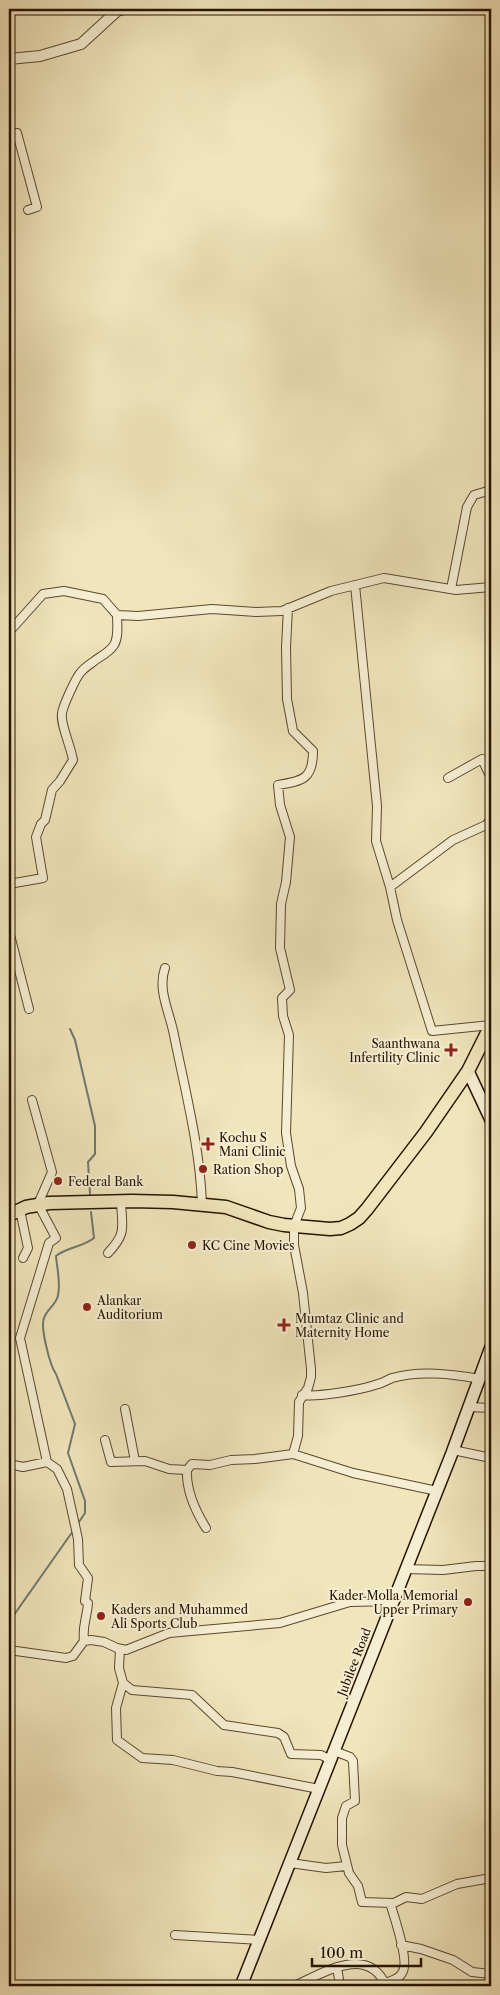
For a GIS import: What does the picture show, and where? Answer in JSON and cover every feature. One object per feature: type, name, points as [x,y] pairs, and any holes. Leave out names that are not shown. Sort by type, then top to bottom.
[{"type":"main road","points":[[14,1212],[38,1204],[121,1201],[202,1204],[226,1207],[269,1222],[322,1229],[341,1228],[358,1218],[426,1132],[468,1071],[491,1025]]},
{"type":"main road","points":[[468,1071],[491,1120]]},
{"type":"main road","name":"Jubilee Road","points":[[241,1986],[470,1408],[491,1347]]},
{"type":"street","points":[[9,59],[40,56],[81,44],[117,11],[124,9]]},
{"type":"street","points":[[9,134],[17,133],[37,207],[28,210]]},
{"type":"street","points":[[451,589],[467,507],[474,495],[491,490]]},
{"type":"street","points":[[117,615],[138,616],[212,609],[256,612],[282,611],[331,592],[384,578],[451,589],[491,587]]},
{"type":"street","points":[[355,585],[377,806],[376,841],[390,887],[397,920],[432,1031],[491,1025]]},
{"type":"street","points":[[9,632],[44,594],[64,591],[103,599],[117,615],[117,635],[114,644],[106,654],[80,672],[63,709],[62,721],[69,740],[73,760],[60,782],[52,790],[45,820],[41,824],[36,837],[43,878],[9,884]]},
{"type":"street","points":[[288,608],[286,647],[287,699],[293,731],[312,751],[313,766],[305,777],[294,782],[278,784],[280,805],[290,837],[282,904],[280,948],[290,990],[282,998],[283,1016],[290,1035],[286,1133],[291,1166],[299,1189],[301,1208],[294,1226],[294,1245],[303,1293],[311,1357],[311,1377],[306,1392],[298,1402],[298,1436],[293,1454]]},
{"type":"street","points":[[448,778],[482,759],[491,778]]},
{"type":"street","points":[[390,887],[453,840],[486,825],[491,819]]},
{"type":"street","points":[[9,930],[28,1009]]},
{"type":"street","points":[[165,968],[163,974],[164,1001],[173,1028],[188,1104],[201,1176],[202,1204]]},
{"type":"street","points":[[9,1650],[66,1658],[73,1656],[84,1641],[83,1629],[88,1603],[85,1600],[88,1578],[79,1565],[78,1539],[67,1489],[57,1469],[47,1462],[20,1338],[49,1244],[56,1238],[38,1204],[52,1172],[32,1100]]},
{"type":"street","points":[[108,1253],[120,1240],[122,1234],[121,1201]]},
{"type":"street","points":[[14,1212],[28,1248],[23,1258]]},
{"type":"street","points":[[302,1395],[319,1396],[377,1385],[392,1378],[420,1374],[480,1379]]},
{"type":"street","points":[[125,1408],[135,1461]]},
{"type":"street","points":[[470,1408],[491,1408]]},
{"type":"street","points":[[105,1440],[110,1462],[153,1462],[169,1469],[187,1470]]},
{"type":"street","points":[[453,1450],[491,1458]]},
{"type":"street","points":[[206,1528],[198,1514],[188,1484],[187,1470],[192,1464],[210,1465],[231,1460],[293,1454],[353,1473],[437,1491]]},
{"type":"street","points":[[9,1464],[23,1468],[47,1462]]},
{"type":"street","points":[[405,1569],[442,1570],[491,1566]]},
{"type":"street","points":[[84,1641],[104,1642],[126,1650],[169,1633],[280,1623],[350,1602],[393,1601]]},
{"type":"street","points":[[120,1649],[119,1668],[123,1683],[116,1708],[117,1740],[142,1758],[172,1760],[217,1772],[232,1772],[320,1789]]},
{"type":"street","points":[[123,1683],[132,1690],[192,1696],[224,1725],[278,1733],[284,1737],[292,1754],[350,1757],[354,1767],[355,1801],[346,1806],[342,1818],[342,1845],[346,1866],[358,1886],[362,1902],[393,1903],[406,1897],[422,1899],[457,1884],[491,1878]]},
{"type":"street","points":[[290,1863],[326,1868],[346,1866]]},
{"type":"street","points":[[294,1986],[329,1969],[348,1965],[364,1966],[376,1970],[386,1985],[396,1979],[402,1973],[405,1966],[391,1906],[393,1903]]},
{"type":"street","points":[[175,1935],[259,1940]]},
{"type":"street","points":[[401,1945],[421,1949],[453,1960],[472,1972],[491,1974]]},
{"type":"street","points":[[337,1967],[340,1986]]},
{"type":"waterway","points":[[70,1029],[75,1040],[95,1126],[95,1154],[88,1162],[90,1194]]},
{"type":"waterway","points":[[79,1522],[85,1513],[85,1501],[68,1453],[75,1424],[51,1363],[44,1338],[43,1323],[45,1315],[56,1301],[59,1290],[56,1256],[94,1238],[91,1212]]},
{"type":"waterway","points":[[9,1622],[73,1531]]},
{"type":"place","name":"Saanthwana Infertility Clinic","points":[[451,1050]]},
{"type":"place","name":"Kochu S Mani Clinic","points":[[208,1144]]},
{"type":"place","name":"Ration Shop","points":[[203,1169]]},
{"type":"place","name":"Federal Bank","points":[[58,1181]]},
{"type":"place","name":"KC Cine Movies","points":[[192,1245]]},
{"type":"place","name":"Alankar Auditorium","points":[[87,1307]]},
{"type":"place","name":"Mumtaz Clinic and Maternity Home","points":[[284,1325]]},
{"type":"place","name":"Kader Molla Memorial Upper Primary","points":[[468,1602]]},
{"type":"place","name":"Kaders and Muhammed Ali Sports Club","points":[[101,1616]]}]
